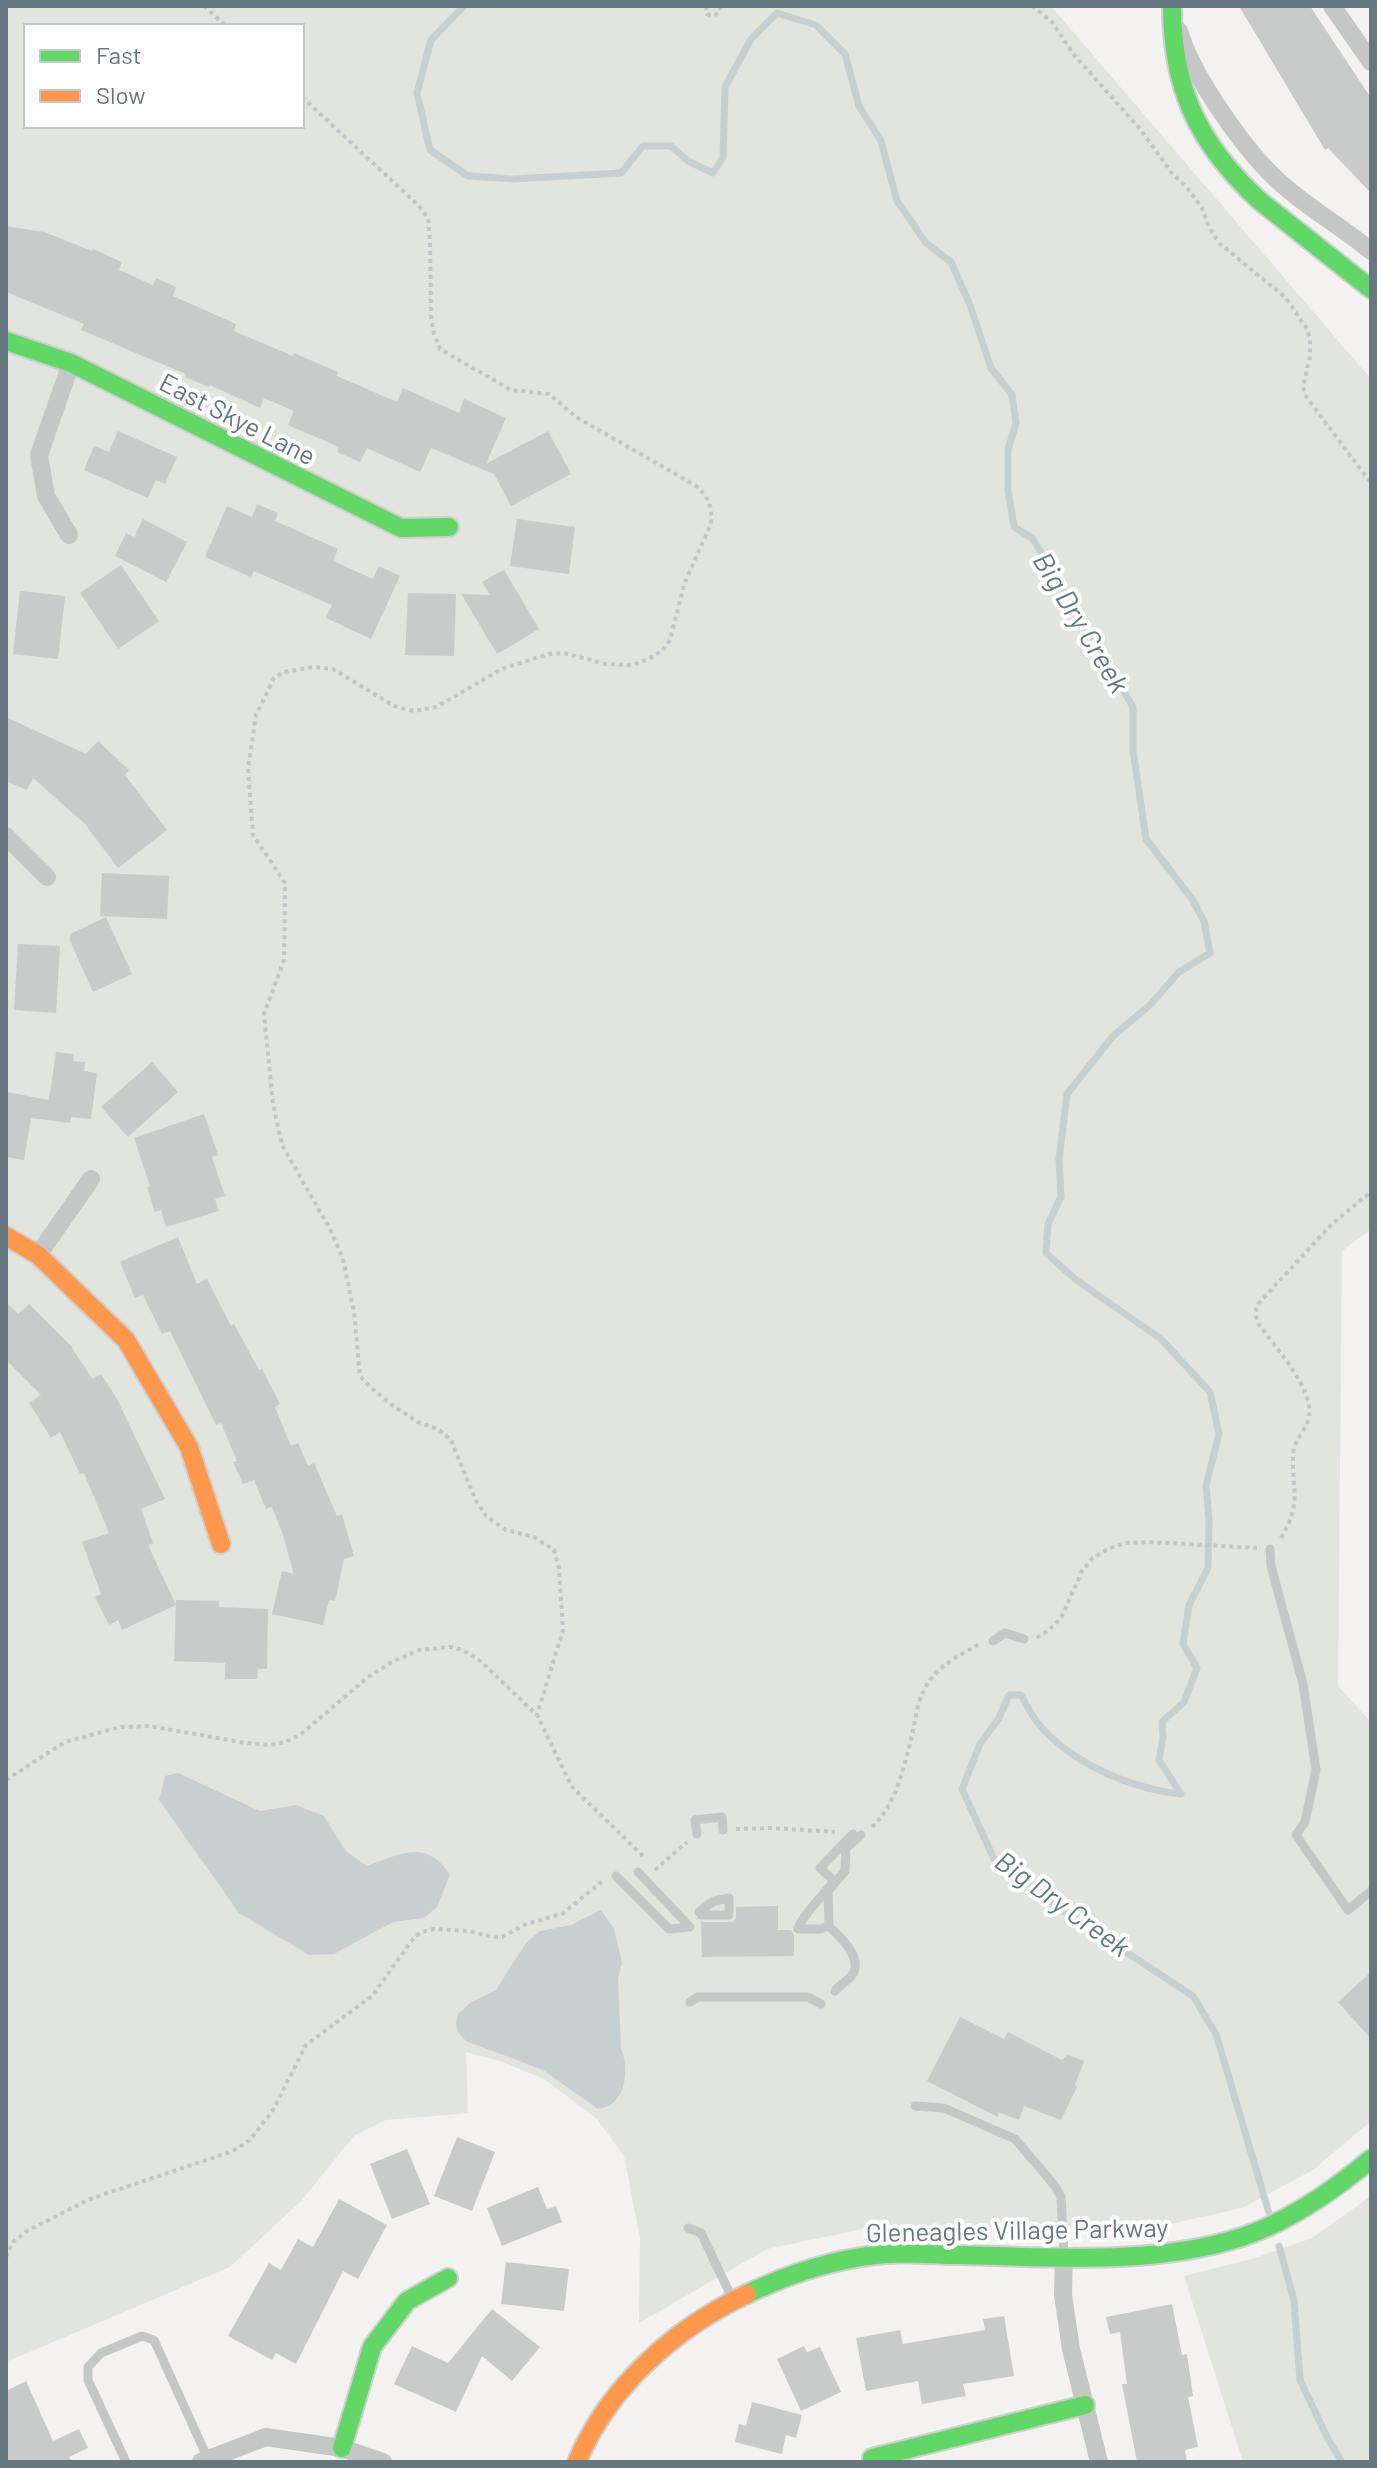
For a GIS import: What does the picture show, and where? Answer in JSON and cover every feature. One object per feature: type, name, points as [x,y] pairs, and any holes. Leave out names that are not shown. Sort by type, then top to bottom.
[{"type":"street","points":[[1332,6],[1371,62]]},
{"type":"street","points":[[1172,8],[1184,48],[1196,71],[1242,140],[1268,171],[1293,193],[1371,251]]},
{"type":"street","points":[[1172,8],[1172,42],[1179,81],[1188,108],[1207,141],[1257,198],[1371,289]]},
{"type":"street","name":"East Skye Lane","points":[[6,341],[71,363],[401,528],[449,527]]},
{"type":"street","points":[[69,535],[46,496],[39,455],[71,363]]},
{"type":"street","points":[[6,836],[47,877]]},
{"type":"street","points":[[38,1255],[91,1179]]},
{"type":"street","points":[[6,1236],[38,1255],[126,1340],[189,1447],[221,1544]]},
{"type":"street","name":"Gleneagles Village Parkway","points":[[577,2462],[601,2417],[662,2347],[733,2300],[784,2276],[849,2260],[890,2254],[1129,2256],[1181,2252],[1227,2242],[1271,2227],[1315,2200],[1371,2159]]},
{"type":"street","points":[[1064,2256],[1063,2295],[1071,2349],[1099,2462]]},
{"type":"street","points":[[342,2448],[372,2347],[407,2301],[448,2278]]},
{"type":"street","points":[[872,2458],[1085,2405]]},
{"type":"street","points":[[205,2461],[266,2437],[342,2448],[383,2462]]},
{"type":"lane","points":[[1270,1549],[1271,1566],[1303,1684],[1316,1770],[1305,1822],[1296,1835],[1348,1910],[1371,1891]]},
{"type":"lane","points":[[993,1641],[1005,1633],[1024,1639]]},
{"type":"lane","points":[[697,1834],[695,1820],[722,1817],[723,1830]]},
{"type":"lane","points":[[857,1835],[846,1848],[845,1871],[828,1891],[828,1925],[821,1929],[798,1929],[799,1921],[834,1881],[820,1868],[857,1835]]},
{"type":"lane","points":[[616,1876],[669,1929],[690,1927],[638,1872]]},
{"type":"lane","points":[[828,1925],[848,1947],[855,1968],[853,1974],[835,1991]]},
{"type":"lane","points":[[690,2002],[698,1997],[808,1997],[821,2004]]},
{"type":"lane","points":[[915,2106],[944,2108],[1015,2139],[1061,2197],[1064,2256]]},
{"type":"lane","points":[[688,2228],[701,2233],[733,2300]]},
{"type":"lane","points":[[126,2462],[88,2380],[88,2367],[101,2353],[142,2336],[154,2340],[205,2461]]},
{"type":"path","points":[[204,6],[224,24]]},
{"type":"path","points":[[706,6],[707,14],[714,16],[720,11],[720,6]]},
{"type":"path","points":[[1032,6],[1051,21],[1075,56],[1188,189],[1202,208],[1219,243],[1286,298],[1307,329],[1310,340],[1303,387],[1305,395],[1371,483]]},
{"type":"path","points":[[304,99],[418,205],[428,218],[431,317],[440,349],[511,390],[549,394],[576,417],[695,485],[708,497],[712,515],[711,524],[685,582],[670,640],[663,650],[649,659],[633,665],[605,664],[564,653],[549,654],[504,668],[436,707],[414,711],[394,706],[333,669],[314,667],[284,672],[274,678],[256,715],[248,768],[253,835],[285,883],[284,960],[264,1014],[273,1104],[282,1145],[330,1229],[343,1259],[354,1312],[360,1376],[392,1405],[418,1422],[438,1429],[451,1440],[475,1499],[486,1516],[506,1530],[534,1537],[554,1550],[559,1568],[563,1630],[537,1715]]},
{"type":"path","points":[[1024,1639],[1037,1638],[1055,1625],[1082,1571],[1093,1558],[1126,1543],[1270,1549],[1276,1546],[1296,1504],[1293,1450],[1307,1426],[1309,1401],[1300,1382],[1260,1326],[1255,1317],[1256,1309],[1332,1224],[1371,1192]]},
{"type":"path","points":[[723,1830],[772,1828],[857,1835],[879,1820],[891,1800],[905,1764],[917,1710],[929,1681],[940,1669],[981,1642],[993,1641]]},
{"type":"path","points":[[6,1780],[65,1742],[120,1727],[149,1726],[246,1743],[270,1745],[285,1742],[300,1735],[357,1686],[394,1661],[419,1650],[440,1647],[460,1649],[477,1658],[537,1715],[572,1787],[658,1869]]},
{"type":"path","points":[[638,1872],[658,1869],[697,1834]]},
{"type":"path","points":[[6,2257],[13,2242],[27,2231],[90,2199],[233,2151],[250,2140],[273,2110],[306,2045],[372,1996],[408,1945],[422,1932],[451,1929],[502,1937],[526,1924],[562,1914],[607,1877],[616,1876]]},
{"type":"shaded area","points":[[6,6],[1051,6],[1371,379],[1371,1229],[1342,1251],[1338,1686],[1371,1722],[1371,2121],[1313,2170],[1242,2208],[1148,2229],[882,2225],[767,2249],[639,2323],[640,2238],[624,2156],[597,2119],[544,2079],[500,2061],[466,2052],[468,2113],[386,2120],[355,2135],[300,2202],[230,2267],[6,2362]]},
{"type":"shaded area","points":[[178,1773],[260,1811],[296,1805],[324,1816],[346,1851],[367,1866],[412,1852],[432,1856],[450,1875],[437,1907],[424,1918],[393,1922],[334,1954],[309,1955],[239,1913],[159,1800],[165,1776]]},
{"type":"shaded area","points":[[601,1910],[614,1929],[622,1963],[618,1979],[625,2076],[615,2101],[598,2109],[543,2070],[466,2041],[458,2032],[456,2023],[458,2014],[470,2003],[496,1990],[526,1943],[540,1931],[571,1925]]},
{"type":"shaded area","points":[[1371,2196],[1371,2462],[1243,2462],[1184,2276],[1258,2257],[1312,2238]]},
{"type":"building","points":[[1239,6],[1310,6],[1371,98],[1371,193],[1328,148],[1325,150]]},
{"type":"building","points":[[6,226],[44,232],[122,262],[119,270],[153,285],[156,278],[176,287],[173,296],[236,324],[234,331],[338,372],[337,376],[397,402],[403,388],[459,413],[464,399],[506,418],[486,464],[548,431],[571,474],[511,506],[494,474],[431,448],[420,472],[367,448],[360,462],[337,452],[339,447],[288,425],[294,411],[264,398],[260,408],[209,387],[185,377],[186,374],[81,330],[84,324],[6,292]]},
{"type":"building","points":[[118,431],[177,457],[165,484],[156,480],[148,498],[84,470],[94,446],[109,452]]},
{"type":"building","points":[[257,504],[278,513],[275,521],[338,549],[333,561],[373,579],[379,566],[400,576],[371,639],[326,618],[332,605],[254,571],[251,577],[205,557],[227,506],[252,517]]},
{"type":"building","points":[[143,519],[187,542],[166,582],[115,556],[126,533],[134,537]]},
{"type":"building","points":[[517,519],[575,527],[569,574],[510,566]]},
{"type":"building","points":[[121,565],[159,621],[118,649],[80,593]]},
{"type":"building","points":[[504,570],[539,629],[497,654],[461,594],[490,595],[482,582]]},
{"type":"building","points":[[20,591],[65,596],[58,659],[13,654]]},
{"type":"building","points":[[408,593],[456,594],[454,656],[405,655]]},
{"type":"building","points":[[6,717],[86,754],[98,741],[129,770],[125,775],[167,830],[118,868],[85,824],[33,778],[27,790],[6,781]]},
{"type":"building","points":[[102,873],[169,876],[167,919],[100,916]]},
{"type":"building","points":[[106,917],[132,974],[93,992],[70,941],[70,934]]},
{"type":"building","points":[[18,944],[60,946],[56,1013],[14,1010]]},
{"type":"building","points":[[56,1052],[74,1054],[73,1061],[85,1062],[84,1071],[97,1073],[91,1119],[71,1117],[70,1123],[31,1118],[24,1160],[6,1157],[6,1092],[49,1100]]},
{"type":"building","points":[[152,1062],[178,1092],[128,1137],[101,1107]]},
{"type":"building","points":[[204,1114],[218,1155],[212,1157],[225,1196],[215,1199],[219,1211],[166,1227],[161,1210],[155,1212],[134,1138]]},
{"type":"building","points":[[178,1237],[197,1284],[207,1279],[231,1326],[234,1324],[259,1370],[262,1369],[280,1404],[275,1407],[291,1446],[298,1443],[308,1466],[314,1463],[337,1516],[342,1514],[354,1556],[344,1559],[335,1601],[329,1600],[323,1625],[272,1614],[282,1571],[294,1574],[272,1507],[266,1509],[254,1480],[243,1484],[221,1423],[216,1425],[170,1331],[162,1334],[143,1295],[135,1298],[120,1262]]},
{"type":"building","points":[[6,1302],[18,1314],[29,1304],[71,1346],[92,1379],[101,1374],[116,1397],[165,1499],[141,1509],[153,1543],[148,1545],[176,1605],[122,1630],[118,1620],[109,1625],[95,1597],[101,1594],[82,1542],[109,1533],[84,1473],[80,1474],[60,1432],[51,1438],[29,1403],[41,1395],[6,1360]]},
{"type":"building","points":[[176,1600],[219,1601],[219,1607],[268,1609],[267,1669],[258,1669],[257,1679],[225,1679],[225,1663],[174,1661]]},
{"type":"building","points":[[778,1906],[778,1930],[791,1930],[794,1935],[794,1956],[702,1957],[701,1922],[732,1922],[736,1918],[736,1907]]},
{"type":"building","points":[[1371,1972],[1371,2039],[1338,2002]]},
{"type":"building","points":[[960,2017],[1004,2039],[1008,2032],[1062,2060],[1068,2055],[1084,2061],[1075,2085],[1077,2087],[1061,2120],[1024,2106],[1019,2120],[998,2112],[998,2117],[927,2081]]},
{"type":"building","points":[[457,2137],[495,2152],[472,2211],[434,2196]]},
{"type":"building","points":[[407,2149],[430,2204],[392,2219],[370,2164]]},
{"type":"building","points":[[538,2187],[547,2209],[556,2206],[562,2222],[502,2246],[487,2208]]},
{"type":"building","points":[[339,2199],[387,2225],[358,2279],[343,2271],[296,2364],[276,2353],[272,2360],[228,2336],[269,2263],[281,2270],[298,2239],[313,2247]]},
{"type":"building","points":[[506,2262],[569,2269],[564,2311],[501,2304]]},
{"type":"building","points":[[1172,2304],[1182,2355],[1187,2354],[1193,2396],[1188,2397],[1198,2447],[1185,2450],[1187,2462],[1137,2462],[1122,2384],[1127,2384],[1120,2332],[1110,2334],[1106,2317]]},
{"type":"building","points":[[492,2309],[540,2347],[512,2381],[482,2356],[456,2412],[394,2384],[412,2346],[448,2363]]},
{"type":"building","points":[[1004,2316],[1014,2376],[963,2384],[966,2396],[922,2404],[918,2381],[866,2391],[856,2338],[900,2330],[903,2344],[985,2330],[983,2319]]},
{"type":"building","points":[[804,2346],[807,2352],[820,2347],[841,2392],[801,2411],[777,2359]]},
{"type":"building","points":[[26,2381],[53,2441],[79,2429],[88,2448],[69,2457],[72,2462],[6,2462],[6,2391]]},
{"type":"building","points":[[752,2402],[802,2415],[796,2438],[786,2435],[782,2454],[735,2442],[739,2424],[746,2426]]},
{"type":"waterway","name":"Big Dry Creek","points":[[464,6],[431,40],[417,93],[430,150],[468,176],[513,179],[621,173],[643,146],[671,146],[688,161],[713,173],[723,157],[725,87],[751,39],[777,13],[816,25],[845,54],[859,106],[881,141],[897,201],[926,243],[951,262],[970,305],[991,368],[1012,395],[1016,423],[1008,450],[1008,490],[1014,527],[1033,539],[1133,707],[1133,750],[1146,839],[1192,899],[1204,921],[1210,953],[1179,972],[1150,1005],[1113,1036],[1067,1094],[1059,1159],[1061,1197],[1048,1224],[1046,1253],[1075,1279],[1161,1339],[1210,1392],[1219,1434],[1206,1485],[1208,1568],[1189,1605],[1183,1644],[1197,1668],[1184,1702],[1162,1722],[1159,1760],[1181,1794],[1122,1780],[1066,1750],[1035,1719],[1021,1695],[1009,1695],[999,1718],[980,1744],[962,1789],[994,1859],[1059,1908],[1193,1996],[1216,2034],[1269,2213]]},
{"type":"waterway","name":"Big Dry Creek","points":[[1279,2246],[1294,2300],[1300,2380],[1342,2462]]},
{"type":"traffic: fast","points":[[1172,6],[1177,64],[1193,114],[1205,137],[1260,201],[1371,289]]},
{"type":"traffic: fast","points":[[6,341],[71,363],[401,528],[449,527]]},
{"type":"traffic: fast","points":[[747,2294],[815,2268],[886,2254],[1102,2258],[1208,2246],[1242,2237],[1294,2214],[1371,2159]]},
{"type":"traffic: fast","points":[[342,2448],[372,2347],[407,2301],[448,2278]]},
{"type":"traffic: fast","points":[[872,2458],[1085,2405]]},
{"type":"traffic: slow","points":[[6,1236],[38,1255],[126,1340],[189,1447],[221,1544]]},
{"type":"traffic: slow","points":[[577,2462],[607,2409],[647,2363],[694,2324],[747,2294]]}]
